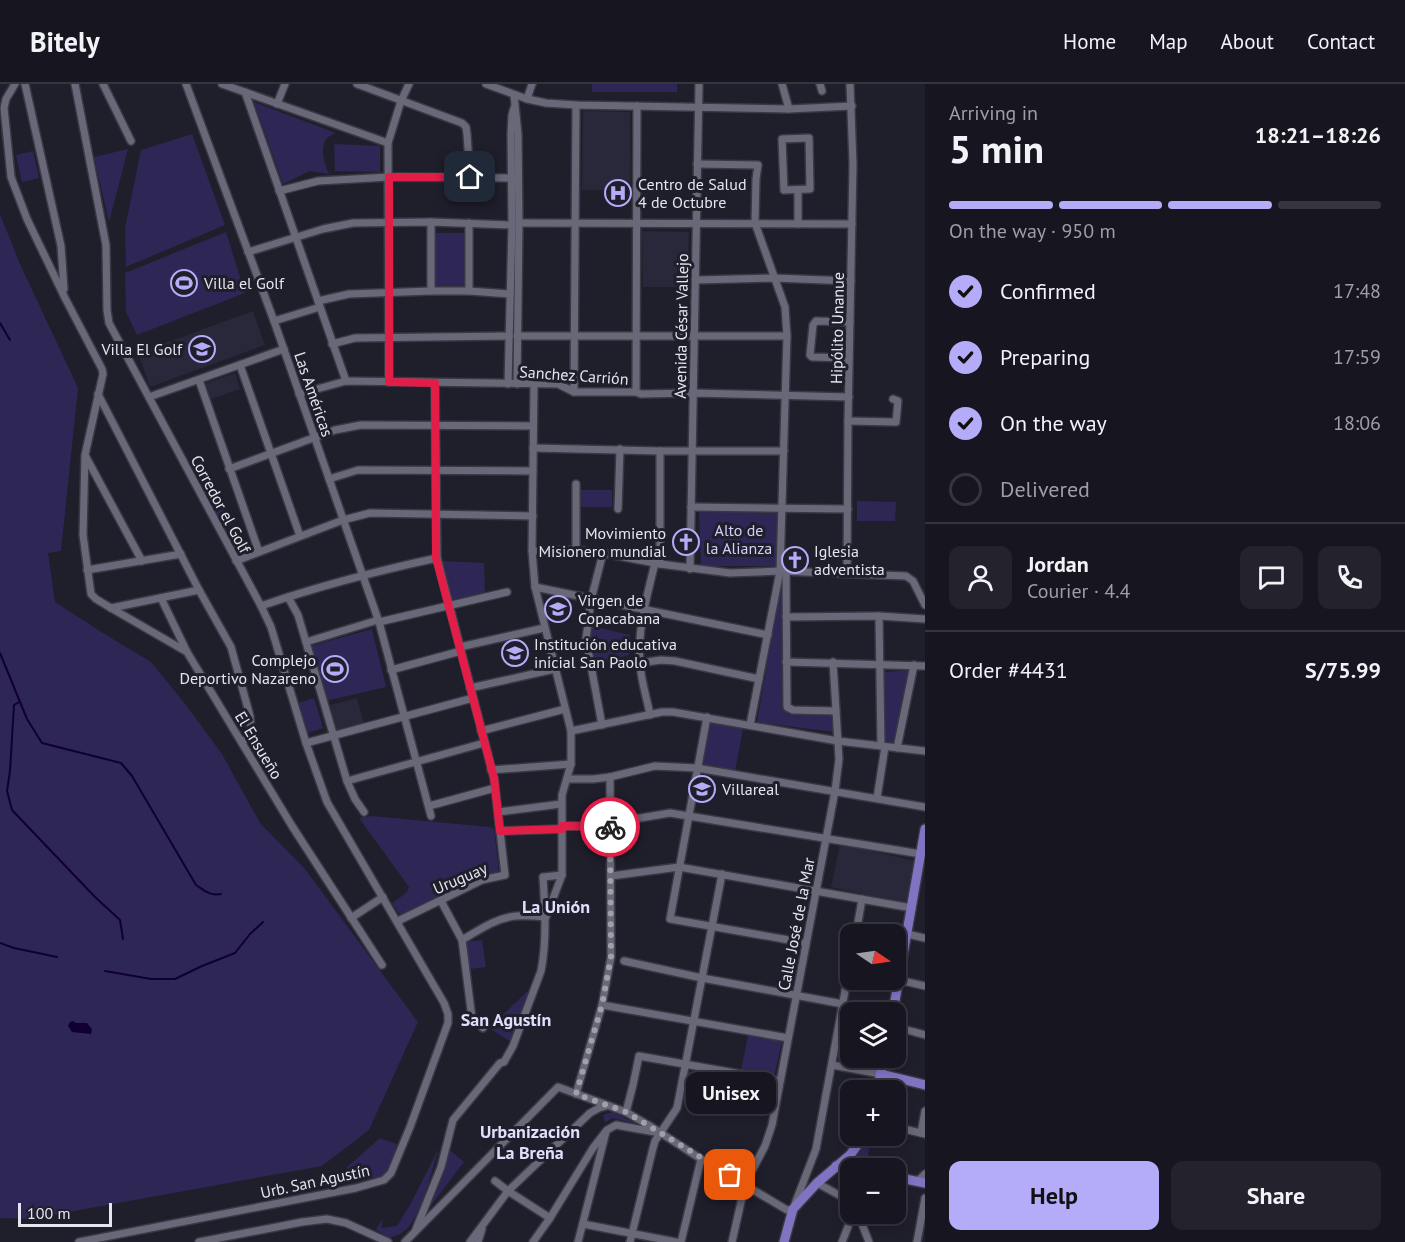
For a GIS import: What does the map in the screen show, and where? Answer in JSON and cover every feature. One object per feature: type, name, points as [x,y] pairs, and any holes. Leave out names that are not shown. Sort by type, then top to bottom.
[{"type":"main road","points":[[906,937],[912,908],[920,888],[921,854],[925,829]]},
{"type":"main road","points":[[880,1080],[882,1068]]},
{"type":"main road","points":[[881,1074],[925,1085]]},
{"type":"main road","points":[[784,1242],[793,1209],[857,1146]]},
{"type":"main road","points":[[906,1179],[921,1182]]},
{"type":"street","name":"El Ensueño","points":[[15,84],[6,99],[4,108],[11,177],[27,219],[103,374],[85,455],[83,535],[91,594],[187,652],[292,826],[382,965]]},
{"type":"street","points":[[25,84],[61,246],[65,298]]},
{"type":"street","name":"Corredor el Golf","points":[[75,84],[106,245],[106,310],[109,322],[261,606],[270,627],[327,802],[398,921]]},
{"type":"street","points":[[103,84],[131,141]]},
{"type":"street","name":"Las Américas","points":[[186,84],[274,321],[378,621],[431,816]]},
{"type":"street","points":[[222,84],[388,143]]},
{"type":"street","points":[[277,104],[285,84]]},
{"type":"street","points":[[357,84],[462,123],[466,127],[470,177]]},
{"type":"street","points":[[389,382],[388,143],[409,84]]},
{"type":"street","points":[[486,84],[527,99],[576,105],[789,109],[852,106]]},
{"type":"street","points":[[527,99],[532,84]]},
{"type":"street","name":"Avenida César Vallejo","points":[[690,568],[699,84]]},
{"type":"street","points":[[782,84],[789,109]]},
{"type":"street","name":"Hipólito Unanue","points":[[847,573],[854,164],[850,84]]},
{"type":"street","points":[[245,92],[345,381]]},
{"type":"street","points":[[508,384],[513,336],[518,134],[514,95]]},
{"type":"street","points":[[515,105],[512,114],[511,178],[515,224],[510,294],[517,384]]},
{"type":"street","points":[[574,392],[576,105]]},
{"type":"street","points":[[636,392],[637,106]]},
{"type":"street","points":[[809,138],[810,189],[798,190],[784,190],[782,139],[809,138]]},
{"type":"street","points":[[697,164],[759,165],[756,179],[755,224],[785,307],[787,336],[783,508],[787,707],[793,710],[836,711]]},
{"type":"street","points":[[279,191],[318,181],[389,177],[511,178]]},
{"type":"street","points":[[798,190],[798,224]]},
{"type":"street","points":[[431,222],[431,291]]},
{"type":"street","points":[[248,252],[323,229],[353,223],[852,224]]},
{"type":"street","points":[[469,223],[469,291]]},
{"type":"street","points":[[695,280],[774,278],[851,281]]},
{"type":"street","points":[[274,321],[349,294],[469,291],[510,294]]},
{"type":"street","points":[[849,358],[812,357],[810,355],[813,325],[816,321],[850,322]]},
{"type":"street","points":[[332,344],[355,338],[787,336]]},
{"type":"street","points":[[149,397],[284,349]]},
{"type":"street","points":[[240,365],[300,536]]},
{"type":"street","points":[[199,380],[259,552]]},
{"type":"street","name":"Sanchez Carrión","points":[[299,394],[345,381],[558,384],[574,392],[849,397]]},
{"type":"street","name":"Uruguay","points":[[398,921],[482,880],[505,875],[495,788],[436,558],[435,383]]},
{"type":"street","points":[[534,384],[532,551],[535,587],[571,731],[571,764],[561,804],[562,875],[546,916]]},
{"type":"street","points":[[98,394],[199,590],[231,647],[250,716],[251,732],[242,743]]},
{"type":"street","points":[[848,422],[896,422],[898,401],[893,399]]},
{"type":"street","points":[[229,469],[335,430],[361,425],[533,426]]},
{"type":"street","points":[[533,448],[784,451]]},
{"type":"street","points":[[618,509],[620,449]]},
{"type":"street","points":[[650,715],[640,663],[639,645],[644,610],[657,564],[660,451]]},
{"type":"street","points":[[85,455],[142,561]]},
{"type":"street","points":[[329,479],[358,470],[533,471]]},
{"type":"street","points":[[576,484],[576,550]]},
{"type":"street","points":[[691,507],[848,509]]},
{"type":"street","points":[[237,561],[343,520],[370,513],[533,516]]},
{"type":"street","points":[[532,551],[576,550],[657,564],[730,573],[783,571],[906,576],[913,581],[925,605]]},
{"type":"street","points":[[602,725],[586,639],[591,600],[603,553]]},
{"type":"street","points":[[87,570],[181,554]]},
{"type":"street","points":[[261,606],[362,575],[436,558]]},
{"type":"street","points":[[750,725],[783,571]]},
{"type":"street","points":[[535,587],[768,635]]},
{"type":"street","points":[[111,608],[199,590]]},
{"type":"street","points":[[306,642],[378,621],[507,592]]},
{"type":"street","points":[[288,597],[298,615],[348,781],[355,799],[364,812]]},
{"type":"street","points":[[161,598],[187,652]]},
{"type":"street","points":[[786,617],[879,616],[925,619]]},
{"type":"street","points":[[878,798],[883,747],[879,616]]},
{"type":"street","points":[[392,670],[460,649],[544,628]]},
{"type":"street","points":[[640,663],[675,661],[759,679]]},
{"type":"street","points":[[786,662],[925,666]]},
{"type":"street","name":"Calle José de la Mar","points":[[732,1242],[745,1184],[765,1146],[772,1125],[826,838],[839,759],[833,662]]},
{"type":"street","points":[[897,748],[915,665]]},
{"type":"street","points":[[470,688],[555,669]]},
{"type":"street","points":[[306,743],[473,698]]},
{"type":"street","points":[[481,731],[565,709]]},
{"type":"street","points":[[571,731],[673,711],[838,741],[925,752]]},
{"type":"street","points":[[707,717],[670,920],[806,943]]},
{"type":"street","points":[[348,781],[484,743]]},
{"type":"street","points":[[491,770],[571,764]]},
{"type":"street","points":[[567,779],[610,777],[656,766],[697,768],[925,807]]},
{"type":"street","points":[[576,1094],[602,1005],[611,957],[610,777]]},
{"type":"street","points":[[429,806],[495,788]]},
{"type":"street","points":[[498,812],[561,804]]},
{"type":"street","points":[[500,831],[610,825],[670,813],[921,854]]},
{"type":"street","points":[[610,876],[679,867],[912,908]]},
{"type":"street","points":[[630,1242],[652,1148],[677,1108],[722,874]]},
{"type":"street","points":[[415,1232],[441,1167],[453,1120],[500,1063],[504,1062],[513,1046],[541,972],[546,916],[543,877],[562,875]]},
{"type":"street","points":[[351,918],[383,897]]},
{"type":"street","points":[[858,924],[862,899]]},
{"type":"street","points":[[441,901],[462,940],[472,1018],[483,1028]]},
{"type":"street","points":[[462,940],[494,922],[515,916],[546,916]]},
{"type":"street","name":"Urb. San Agustín","points":[[79,1242],[356,1188],[384,1180],[391,1173],[407,1136],[448,1023],[444,1003],[398,921]]},
{"type":"street","points":[[907,934],[925,938]]},
{"type":"street","points":[[624,961],[840,1004]]},
{"type":"street","points":[[906,982],[925,986]]},
{"type":"street","points":[[602,1005],[788,1038]]},
{"type":"street","points":[[405,1242],[558,1087],[626,1112],[788,1210],[793,1209],[816,1149],[840,1021]]},
{"type":"street","points":[[906,1030],[925,1035]]},
{"type":"street","points":[[626,1112],[639,1056],[780,1081]]},
{"type":"street","points":[[832,1065],[881,1074]]},
{"type":"street","points":[[470,1242],[508,1191],[590,1113],[599,1107],[609,1106]]},
{"type":"street","points":[[906,1130],[923,1134],[925,1111]]},
{"type":"street","points":[[533,1242],[607,1130],[615,1125],[661,1133]]},
{"type":"street","points":[[578,1242],[607,1130]]},
{"type":"street","points":[[681,1242],[701,1159]]},
{"type":"street","points":[[921,1182],[925,1174]]},
{"type":"street","points":[[495,1181],[550,1218]]},
{"type":"street","points":[[817,1183],[840,1196]]},
{"type":"street","points":[[917,1242],[925,1198]]},
{"type":"street","points":[[199,1242],[327,1219],[346,1223],[388,1242]]},
{"type":"street","points":[[478,1242],[484,1224]]},
{"type":"street","points":[[583,1224],[676,1242]]},
{"type":"street","points":[[842,1242],[849,1224]]},
{"type":"street","points":[[862,1224],[869,1242]]},
{"type":"shaded area","points":[[583,111],[630,112],[630,190],[582,190]]},
{"type":"shaded area","points":[[642,231],[689,232],[687,287],[643,287]]},
{"type":"shaded area","name":"Villa El Golf","points":[[253,311],[265,345],[150,387],[138,353]]},
{"type":"shaded area","points":[[235,373],[240,389],[209,400],[204,384]]},
{"type":"shaded area","points":[[357,698],[364,724],[336,732],[330,705]]},
{"type":"shaded area","points":[[840,844],[915,861],[906,903],[831,887]]},
{"type":"shaded area","points":[[73,1021],[87,1023],[92,1029],[91,1034],[72,1032],[68,1026]]},
{"type":"green space","points":[[592,84],[677,84],[677,92],[592,92]]},
{"type":"green space","points":[[254,102],[336,133],[327,138],[323,146],[324,161],[329,174],[310,171],[283,184]]},
{"type":"green space","name":"Villa el Golf","points":[[192,134],[225,225],[126,267],[125,228],[141,150]]},
{"type":"green space","points":[[334,144],[380,146],[380,172],[335,171]]},
{"type":"green space","points":[[128,149],[109,222],[94,157]]},
{"type":"green space","points":[[33,151],[39,178],[22,182],[16,155]]},
{"type":"green space","points":[[0,214],[20,264],[78,388],[61,551],[48,553],[55,602],[151,662],[222,754],[260,823],[305,869],[418,1022],[369,1130],[322,1166],[30,1219],[0,1218]]},
{"type":"green space","name":"Villa el Golf","points":[[226,232],[245,293],[137,335],[126,312],[125,273]]},
{"type":"green space","points":[[434,233],[464,233],[464,287],[434,287]]},
{"type":"green space","points":[[579,490],[612,490],[612,507],[578,507]]},
{"type":"green space","points":[[857,501],[896,502],[895,521],[857,521]]},
{"type":"green space","points":[[225,507],[234,523],[225,529],[216,513]]},
{"type":"green space","name":"Alto de la Alianza","points":[[699,511],[779,513],[777,566],[701,566]]},
{"type":"green space","points":[[442,561],[484,563],[485,594],[451,600]]},
{"type":"green space","points":[[779,594],[783,594],[784,709],[790,714],[833,716],[834,732],[757,722]]},
{"type":"green space","points":[[592,626],[630,635],[629,655],[593,664],[590,647]]},
{"type":"green space","points":[[372,629],[386,687],[326,701],[311,646]]},
{"type":"green space","points":[[909,670],[896,745],[884,742],[885,672]]},
{"type":"green space","points":[[314,698],[323,728],[308,733],[299,703]]},
{"type":"green space","points":[[707,722],[743,729],[735,771],[702,765]]},
{"type":"green space","points":[[372,816],[490,827],[494,829],[499,872],[483,874],[400,915],[392,903],[406,893],[409,887],[359,818]]},
{"type":"green space","points":[[482,940],[486,967],[470,969],[466,942]]},
{"type":"green space","points":[[536,983],[530,999],[522,1009],[511,1042],[489,1028]]},
{"type":"green space","points":[[748,1035],[782,1041],[774,1077],[741,1071]]},
{"type":"green space","points":[[612,1112],[638,1124],[612,1118],[605,1123],[603,1115]]},
{"type":"green space","points":[[380,1138],[397,1144],[389,1171],[383,1176],[361,1180],[352,1175],[346,1168]]},
{"type":"green space","points":[[862,1146],[870,1146],[868,1158],[855,1157]]},
{"type":"green space","points":[[446,1147],[464,1162],[423,1216]]},
{"type":"green space","points":[[439,1148],[420,1206],[409,1226],[390,1238],[376,1230],[383,1218],[381,1228],[397,1226]]},
{"type":"waterway","points":[[0,323],[10,340]]},
{"type":"waterway","points":[[0,653],[27,719],[42,743],[121,763],[132,776],[196,885],[211,894],[221,894]]},
{"type":"waterway","points":[[19,702],[14,705],[7,791],[12,810],[120,920],[123,939]]},
{"type":"waterway","points":[[105,971],[151,979],[175,979],[235,953],[263,922]]},
{"type":"waterway","points":[[0,943],[57,957]]},
{"type":"way so far","points":[[610,827],[611,957],[602,1005],[576,1094],[626,1112],[730,1175]]},
{"type":"place","name":"Centro de Salud 4 de Octubre","points":[[618,193]]},
{"type":"place","name":"Villa el Golf","points":[[184,283]]},
{"type":"place","name":"Villa El Golf","points":[[202,349]]},
{"type":"place","name":"Movimiento Misionero mundial","points":[[686,542]]},
{"type":"place","name":"Iglesia adventista","points":[[795,560]]},
{"type":"place","name":"Virgen de Copacabana","points":[[558,609]]},
{"type":"place","name":"Institución educativa inicial San Paolo","points":[[515,653]]},
{"type":"place","name":"Complejo Deportivo Nazareno","points":[[335,669]]},
{"type":"place","name":"Villareal","points":[[702,789]]},
{"type":"place","name":"Unisex","points":[[730,1175]]},
{"type":"district","name":"La Unión","points":[[556,906]]},
{"type":"district","name":"San Agustín","points":[[506,1019]]},
{"type":"district","name":"Urbanización La Breña","points":[[530,1141]]},
{"type":"route","points":[[470,177],[389,177],[389,382],[435,383],[436,558],[494,778],[500,831],[562,829],[562,826],[610,827]]}]
